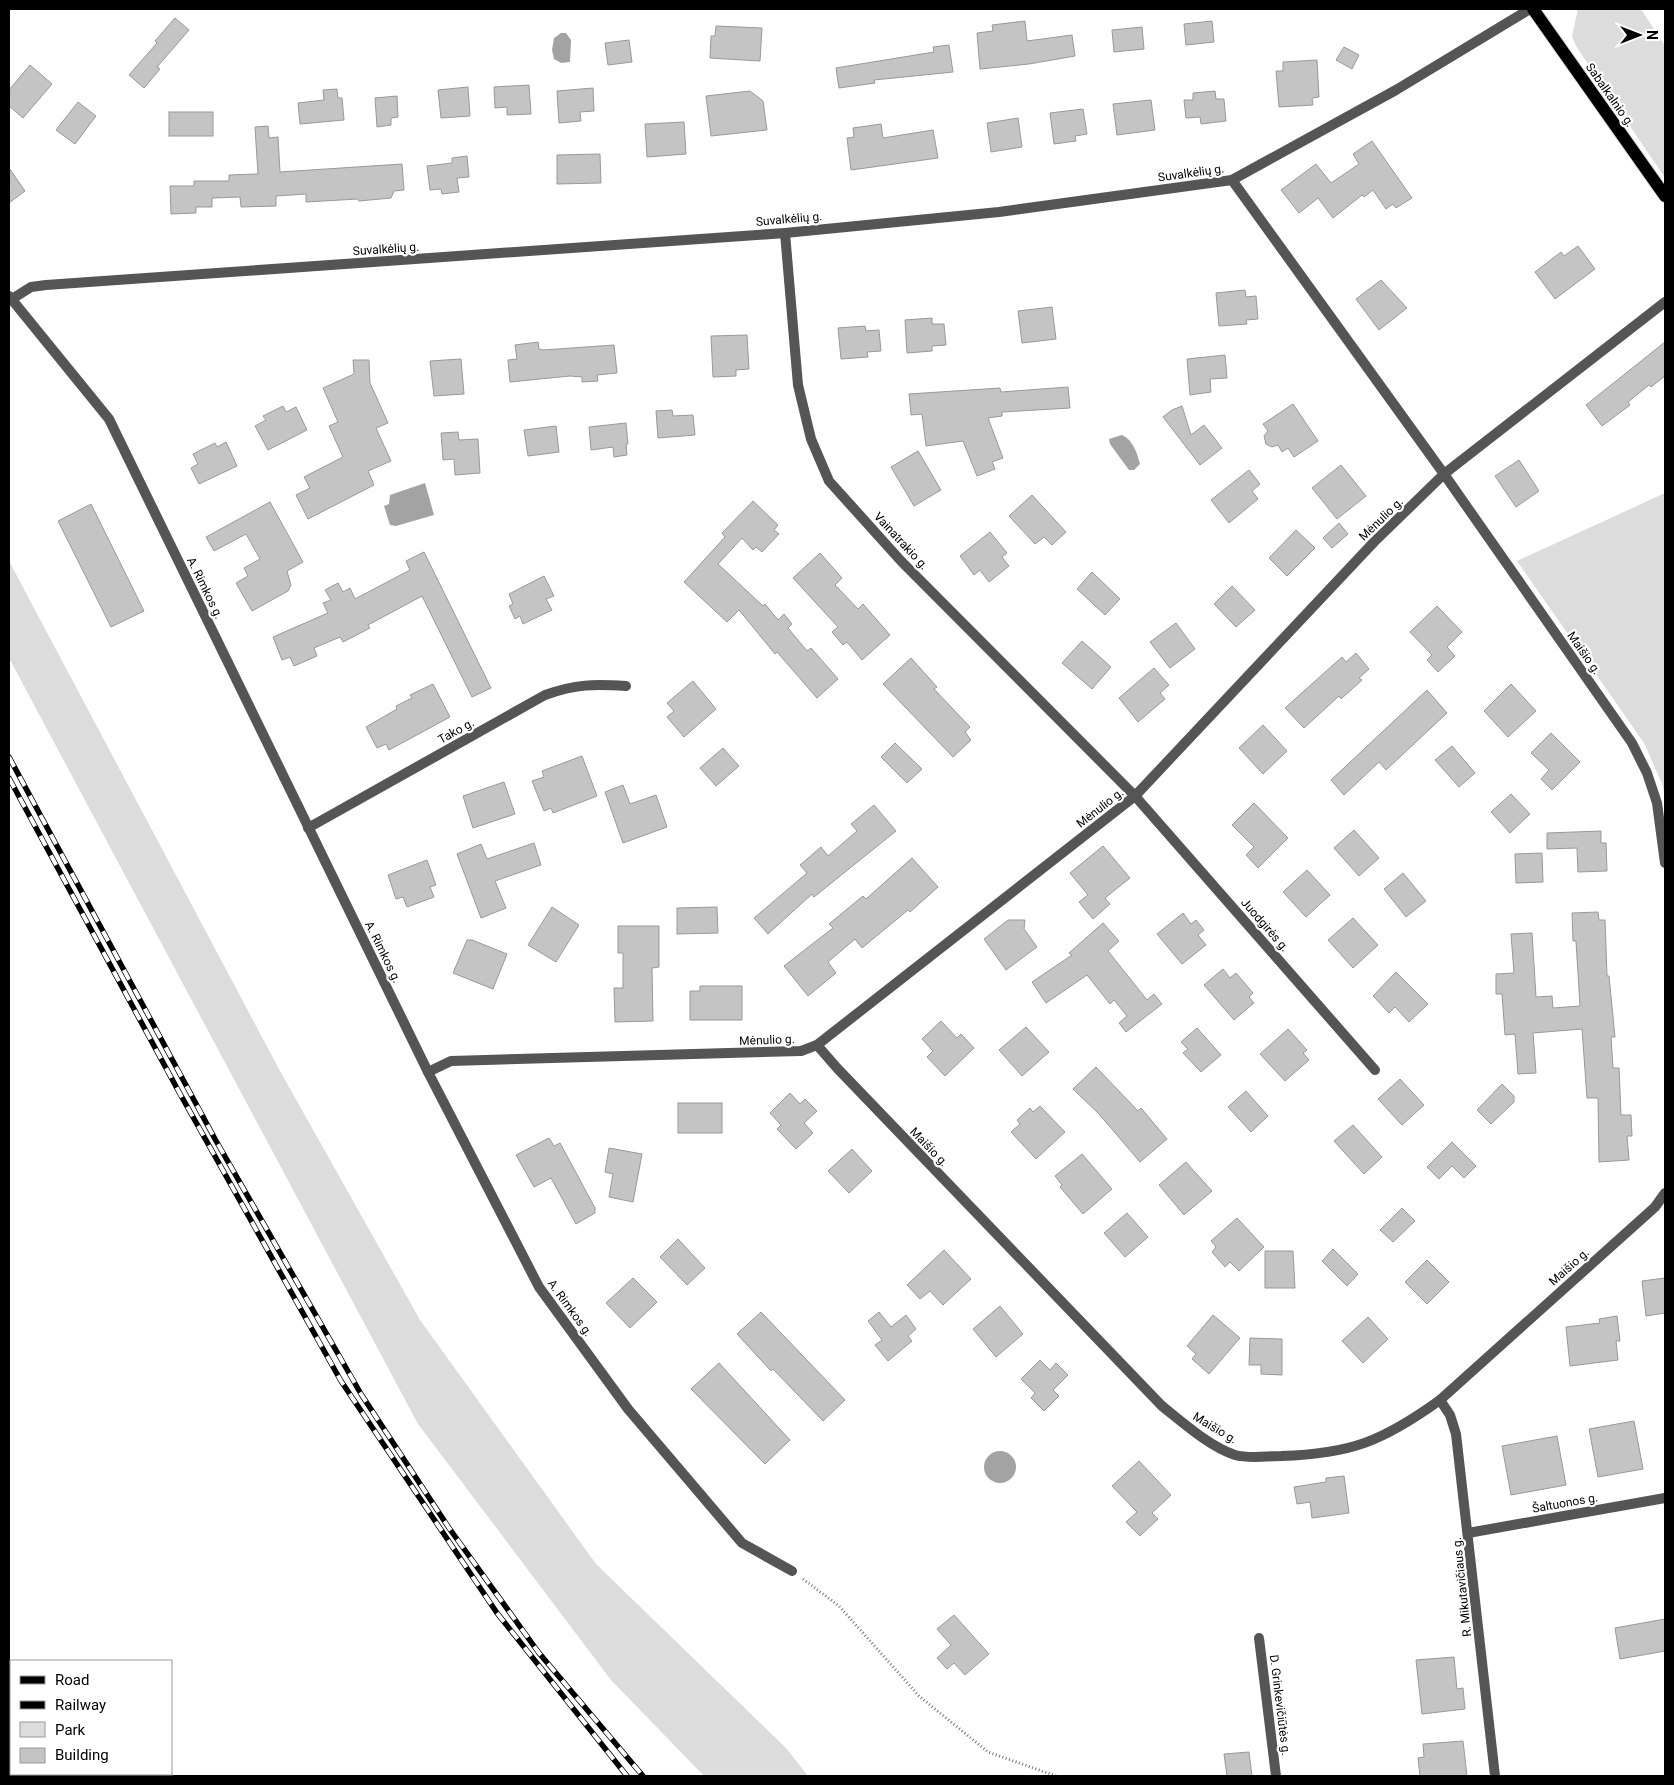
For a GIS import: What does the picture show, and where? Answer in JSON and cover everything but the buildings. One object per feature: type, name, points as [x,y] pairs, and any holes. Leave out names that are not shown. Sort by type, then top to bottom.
[{"type":"main road","name":"Sabalkalnio g.","points":[[1532,9],[1665,196]]},
{"type":"street","name":"Suvalkėlių g.","points":[[10,297],[31,287],[46,285],[785,233],[999,212],[1232,180],[1396,90],[1532,9]]},
{"type":"street","name":"Maišio g.","points":[[1232,180],[1444,474],[1632,743],[1647,773],[1657,803],[1665,863]]},
{"type":"street","name":"Vainatrakio g.","points":[[785,233],[798,385],[811,439],[829,480],[902,561],[1135,796]]},
{"type":"street","name":"A. Rimkos g.","points":[[10,297],[109,419],[428,1072],[545,1295],[628,1409],[742,1543],[792,1570]]},
{"type":"street","name":"Mėnulio g.","points":[[428,1072],[451,1061],[801,1051],[817,1045],[1135,796],[1374,542],[1444,474],[1665,302]]},
{"type":"street","name":"Tako g.","points":[[308,828],[546,695],[570,686],[597,684],[626,686]]},
{"type":"street","name":"Juodgirės g.","points":[[1135,796],[1375,1070]]},
{"type":"street","name":"Maišio g.","points":[[817,1045],[1148,1392],[1194,1433],[1234,1455],[1251,1457],[1317,1455],[1369,1443],[1404,1426],[1440,1400],[1655,1207],[1665,1193]]},
{"type":"street","name":"R. Mikutavičiaus g.","points":[[1440,1400],[1450,1415],[1456,1434],[1495,1776]]},
{"type":"street","name":"Šaltuonos g.","points":[[1468,1533],[1665,1498]]},
{"type":"street","name":"D. Grinkevičiūtės g.","points":[[1259,1638],[1276,1776]]},
{"type":"path","points":[[792,1570],[839,1606],[920,1696],[988,1752],[1056,1776]]},
{"type":"green space","points":[[1578,9],[1641,9],[1665,46],[1665,178],[1576,46],[1572,36]]},
{"type":"green space","points":[[1665,493],[1665,803],[1663,786],[1644,743],[1517,561]]},
{"type":"green space","points":[[9,561],[280,1071],[420,1320],[596,1564],[786,1748],[808,1776],[704,1776],[611,1680],[418,1424],[9,658]]},
{"type":"shaded area","points":[[561,33],[566,33],[571,40],[570,62],[561,63],[554,59],[552,50],[554,38]]},
{"type":"shaded area","points":[[1122,435],[1132,443],[1140,464],[1134,470],[1129,470],[1110,444],[1109,439]]},
{"type":"shaded area","points":[[425,483],[434,515],[396,526],[390,525],[384,506],[389,504],[390,495]]},
{"type":"shaded area","points":[[1000,1451],[1006,1452],[1011,1456],[1015,1461],[1015,1473],[1011,1478],[1006,1482],[1000,1483],[994,1482],[989,1478],[985,1473],[984,1467],[985,1461],[989,1456],[994,1452]]},
{"type":"railway","points":[[9,757],[215,1139],[361,1394],[449,1528],[539,1653],[643,1776]]},
{"type":"railway","points":[[9,778],[179,1092],[341,1381],[497,1613],[627,1776]]}]
